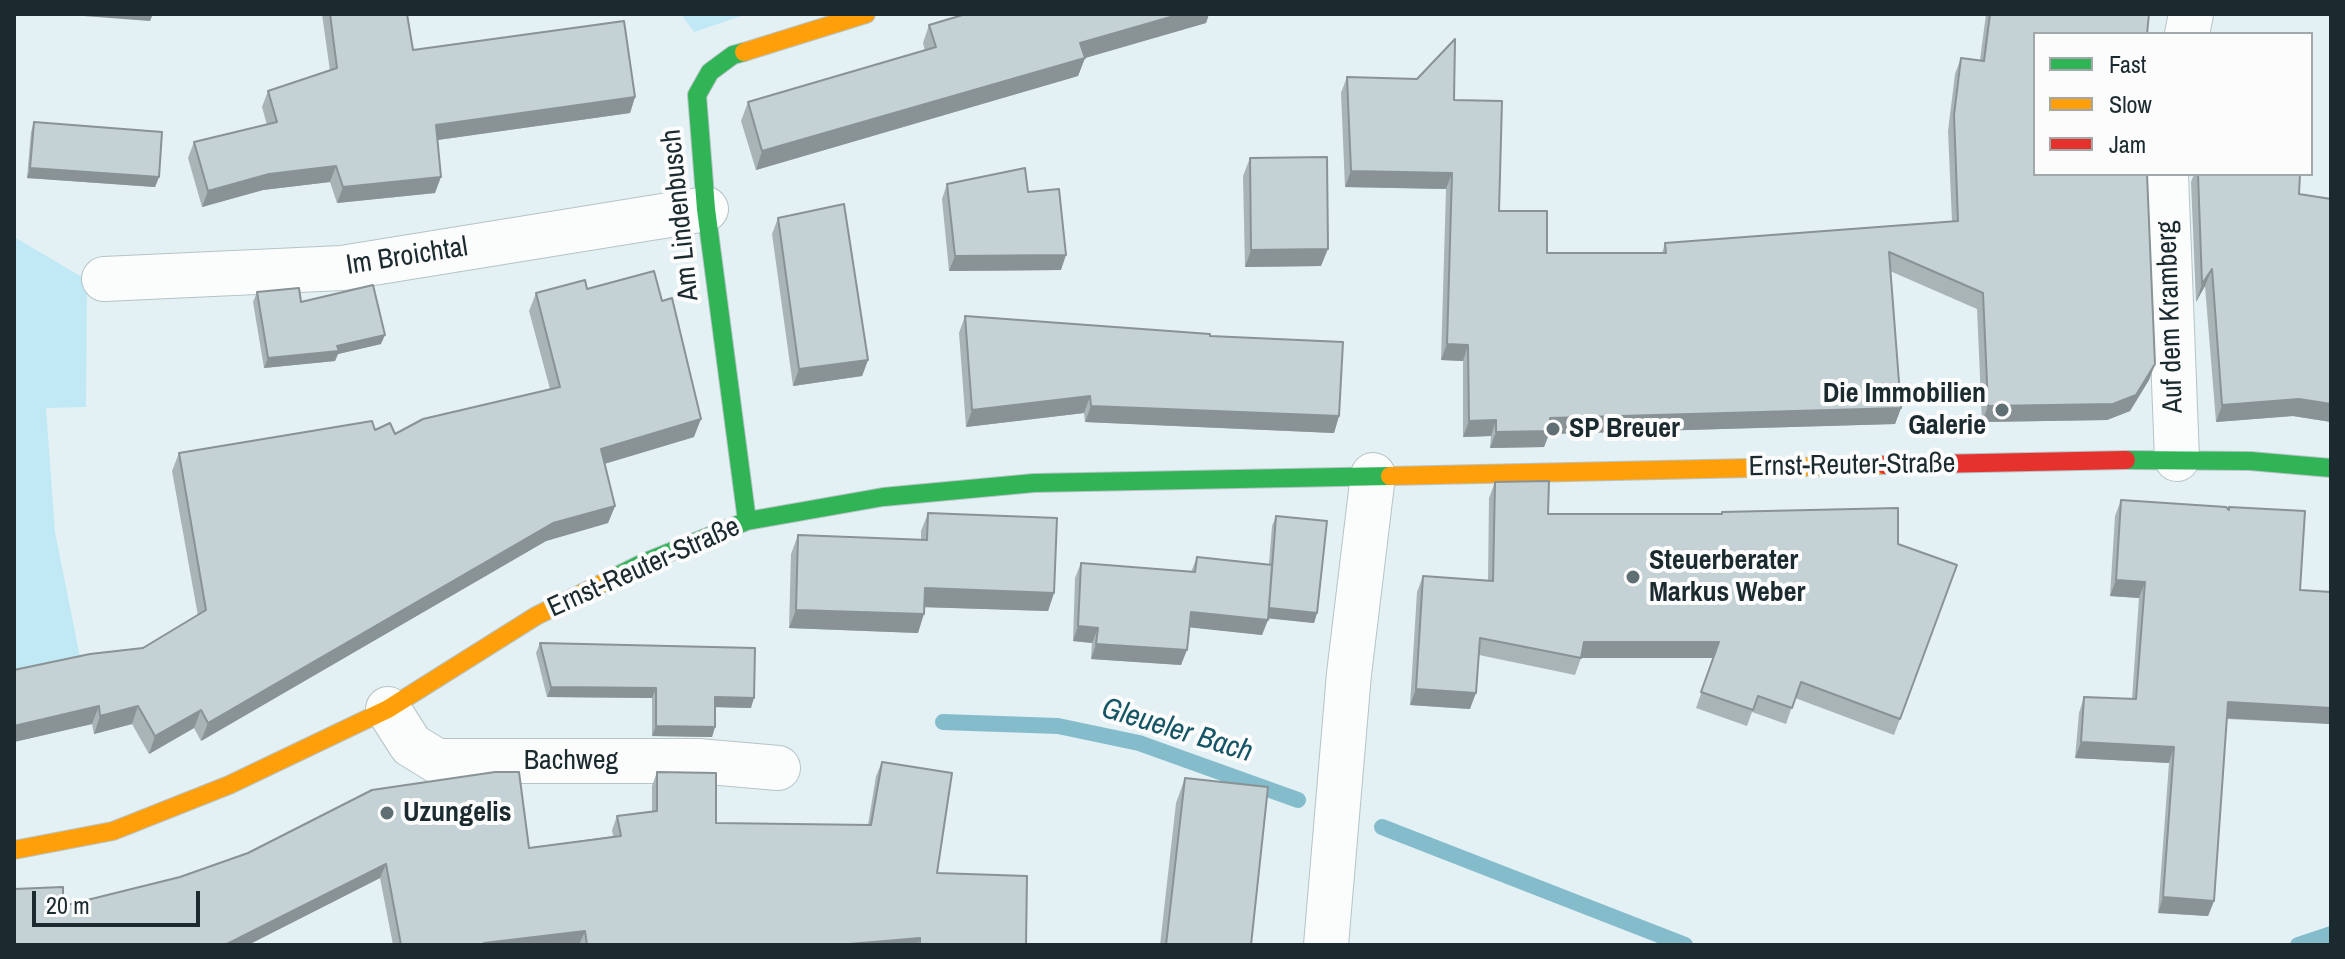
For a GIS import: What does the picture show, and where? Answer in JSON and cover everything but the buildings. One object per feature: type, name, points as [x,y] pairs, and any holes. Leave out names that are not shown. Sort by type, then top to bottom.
[{"type":"street","name":"Am Lindenbusch","points":[[747,521],[706,209],[697,95],[710,72],[733,55],[866,14]]},
{"type":"street","name":"Auf dem Kramberg","points":[[2166,176],[2177,459]]},
{"type":"street","name":"Im Broichtal","points":[[104,279],[342,268],[706,209]]},
{"type":"street","name":"Ernst-Reuter-Straße","points":[[14,850],[113,831],[229,785],[388,709],[536,616],[643,563],[747,521],[883,497],[1034,483],[1373,475],[2177,459],[2331,468]]},
{"type":"street","points":[[1326,945],[1349,674],[1373,475]]},
{"type":"street","name":"Bachweg","points":[[388,709],[411,745],[437,761],[698,761],[778,768]]},
{"type":"shaded area","points":[[681,14],[747,14],[694,32]]},
{"type":"shaded area","points":[[14,237],[87,280],[86,407],[46,408],[55,532],[83,672],[14,689]]},
{"type":"waterway","name":"Gleueler Bach","points":[[943,722],[1058,726],[1139,743],[1298,800]]},
{"type":"waterway","name":"Gleueler Bach","points":[[1382,827],[1685,945]]},
{"type":"waterway","name":"Gleueler Bach","points":[[2298,945],[2331,934]]},
{"type":"traffic: fast","points":[[744,52],[733,55],[710,72],[697,95],[706,209],[747,521]]},
{"type":"traffic: fast","points":[[2126,460],[2250,461],[2331,468]]},
{"type":"traffic: fast","points":[[611,579],[747,521],[883,497],[1034,483],[1390,476]]},
{"type":"traffic: slow","points":[[744,52],[866,14]]},
{"type":"traffic: slow","points":[[1390,476],[1885,465]]},
{"type":"traffic: slow","points":[[14,850],[113,831],[229,785],[388,709],[536,616],[611,579]]},
{"type":"traffic: jam","points":[[1885,465],[2126,460]]},
{"type":"place","name":"Die Immobilien Galerie","points":[[2002,410]]},
{"type":"place","name":"SP Breuer","points":[[1553,429]]},
{"type":"place","name":"Steuerberater Markus Weber","points":[[1633,577]]},
{"type":"place","name":"Uzungelis","points":[[387,813]]}]
